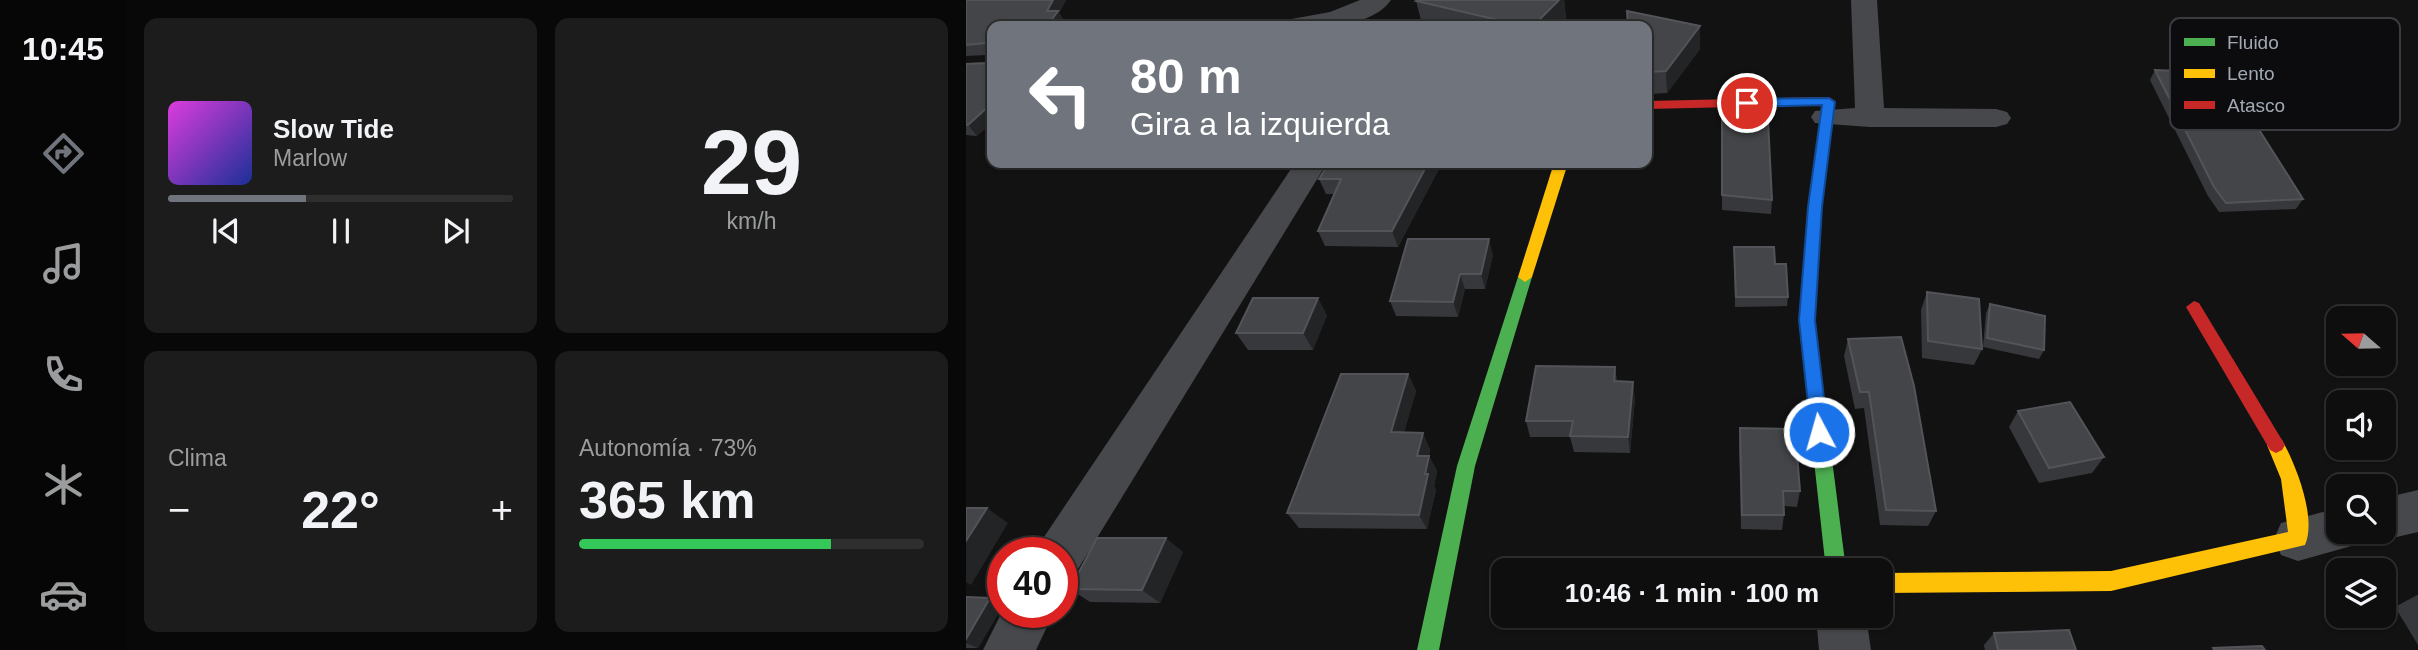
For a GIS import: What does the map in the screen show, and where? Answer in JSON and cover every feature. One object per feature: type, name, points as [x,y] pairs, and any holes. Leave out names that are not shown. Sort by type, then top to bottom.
[{"type":"street","points":[[1331,21],[1367,8],[1378,0]]},
{"type":"street","points":[[1864,0],[1870,117]]},
{"type":"street","points":[[1652,105],[1829,102],[1815,207],[1807,320],[1835,558]]},
{"type":"street","points":[[1826,117],[1996,118]]},
{"type":"street","points":[[1071,537],[1308,168]]},
{"type":"street","points":[[1428,650],[1466,466],[1559,168]]},
{"type":"street","points":[[1893,583],[2111,581],[2318,535],[2297,501],[2288,466],[2194,307]]},
{"type":"street","points":[[2396,516],[2418,511]]},
{"type":"street","points":[[1009,650],[1021,628]]},
{"type":"street","points":[[1842,628],[1845,650]]},
{"type":"building","points":[[966,0],[1053,0],[1047,11],[1058,11],[1051,21],[987,21],[987,108],[968,125],[966,64],[986,63],[986,43],[966,45]]},
{"type":"building","points":[[1559,0],[1538,21],[1502,21],[1416,1]]},
{"type":"building","points":[[1627,11],[1700,26],[1666,71],[1652,72],[1652,21],[1628,21]]},
{"type":"building","points":[[2155,70],[2170,71],[2170,100]]},
{"type":"building","points":[[1767,100],[1772,200],[1722,195],[1722,101]]},
{"type":"building","points":[[2185,130],[2259,130],[2303,199],[2226,203],[2214,187]]},
{"type":"building","points":[[1326,168],[1425,168],[1392,231],[1318,231],[1341,179],[1319,179]]},
{"type":"building","points":[[1408,239],[1489,239],[1481,274],[1460,274],[1453,302],[1390,301]]},
{"type":"building","points":[[1734,247],[1774,247],[1775,264],[1786,264],[1788,297],[1736,297]]},
{"type":"building","points":[[1927,292],[1979,299],[1982,349],[1928,341]]},
{"type":"building","points":[[1253,298],[1318,298],[1303,333],[1236,333]]},
{"type":"building","points":[[1990,304],[2045,316],[2044,350],[1987,338]]},
{"type":"building","points":[[1901,337],[1914,386],[1936,511],[1886,510],[1869,392],[1860,392],[1848,339]]},
{"type":"building","points":[[1536,366],[1615,367],[1614,381],[1633,382],[1628,437],[1570,436],[1573,421],[1526,421]]},
{"type":"building","points":[[1341,374],[1408,374],[1391,432],[1423,433],[1417,456],[1429,456],[1419,515],[1287,513]]},
{"type":"building","points":[[2070,402],[2104,457],[2049,468],[2018,411]]},
{"type":"building","points":[[1740,428],[1795,429],[1800,491],[1783,491],[1784,515],[1742,515]]},
{"type":"building","points":[[966,508],[987,508],[966,541]]},
{"type":"building","points":[[1097,538],[1166,538],[1142,590],[1078,589],[1078,574]]},
{"type":"building","points":[[966,597],[987,598],[987,603],[966,639]]},
{"type":"building","points":[[2069,630],[2076,650],[1998,650],[1994,633]]},
{"type":"building","points":[[2262,646],[2265,650],[2213,648]]},
{"type":"traffic: fast","points":[[1428,650],[1466,466],[1525,277]]},
{"type":"traffic: fast","points":[[1807,324],[1835,558]]},
{"type":"traffic: slow","points":[[1525,277],[1559,168]]},
{"type":"traffic: slow","points":[[1893,583],[2111,581],[2298,539],[2293,490],[2287,468],[2276,445]]},
{"type":"traffic: jam","points":[[1652,105],[1829,101],[1815,207],[1807,324]]},
{"type":"traffic: jam","points":[[2194,307],[2276,445]]},
{"type":"route","points":[[1747,103],[1829,102],[1815,207],[1807,320],[1819,432]]}]
